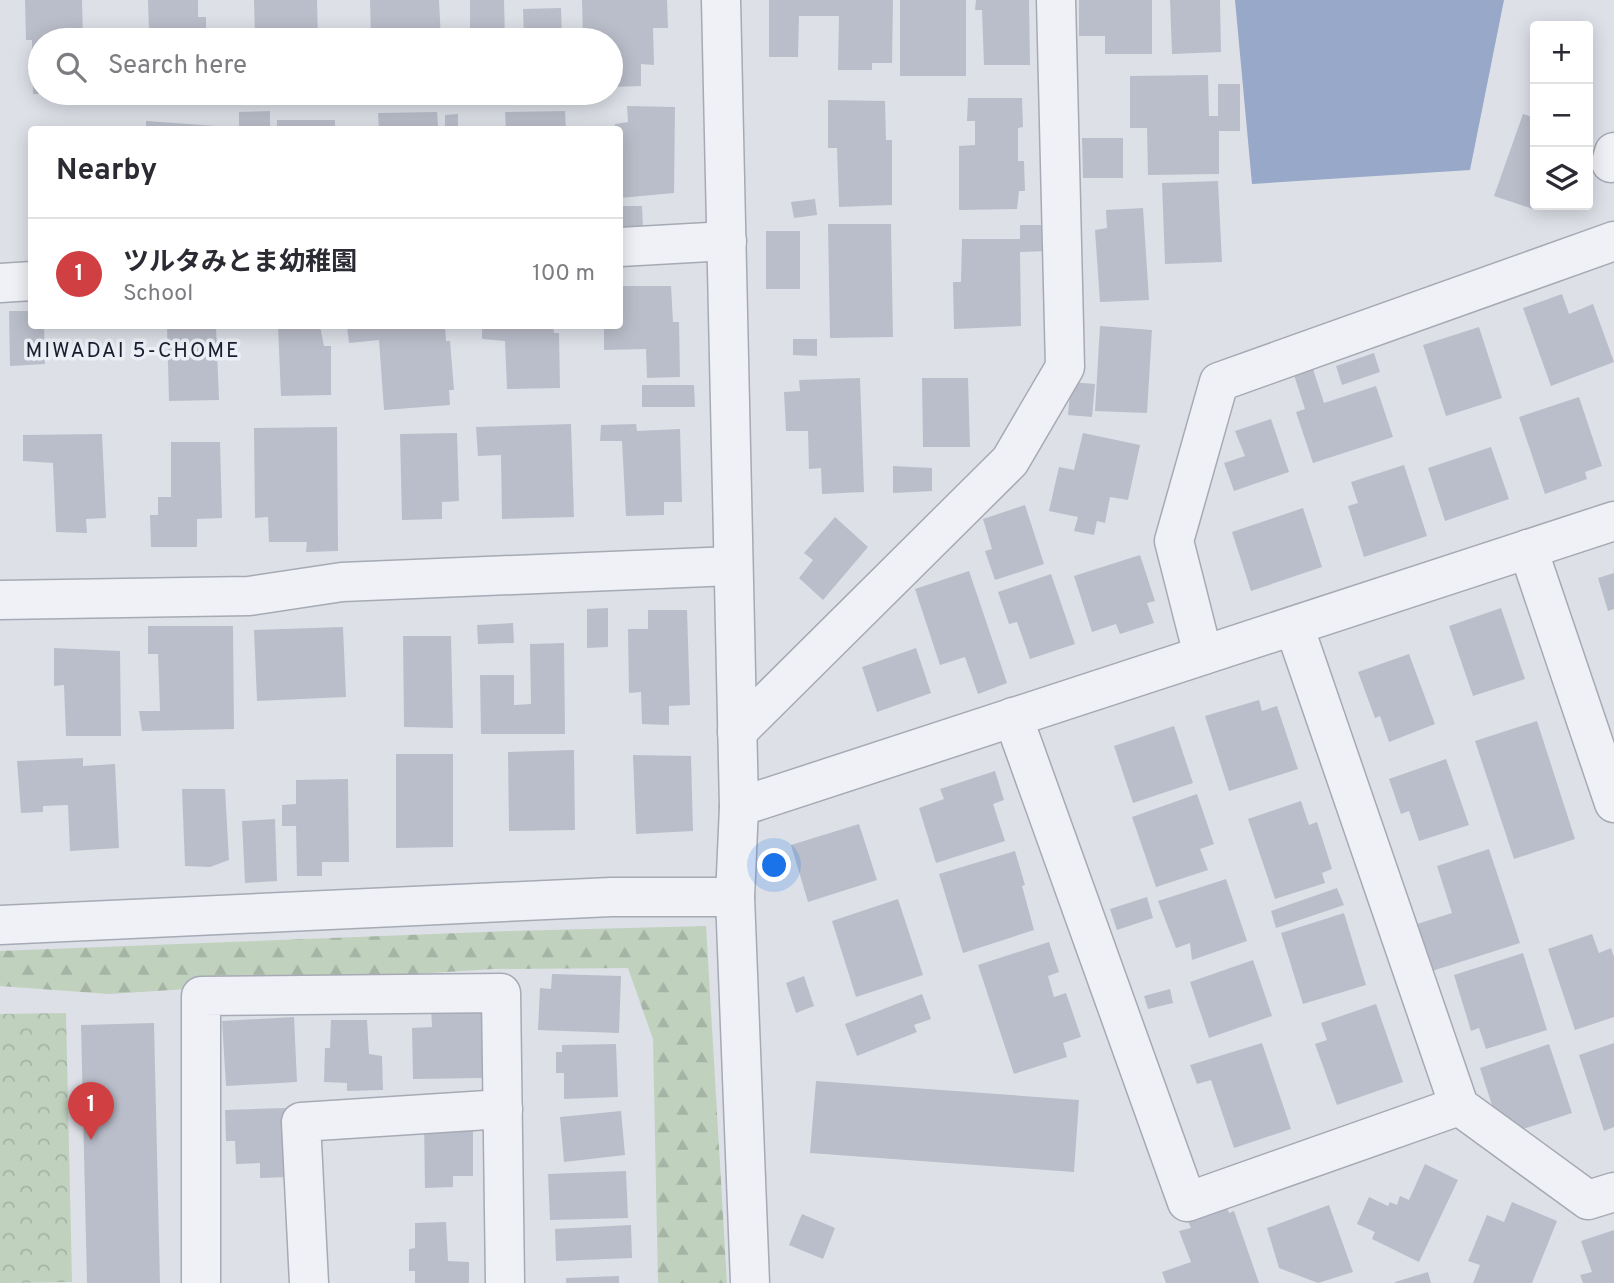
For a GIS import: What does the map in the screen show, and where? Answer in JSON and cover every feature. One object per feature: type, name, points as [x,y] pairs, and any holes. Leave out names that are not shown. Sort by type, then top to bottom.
[{"type":"street","points":[[721,0],[739,807],[735,897],[750,1283]]},
{"type":"street","points":[[737,732],[1010,461],[1065,367],[1056,0]]},
{"type":"street","points":[[623,247],[727,241]]},
{"type":"street","points":[[1203,655],[1174,541],[1219,382],[1614,241]]},
{"type":"street","points":[[0,283],[28,281]]},
{"type":"street","points":[[739,807],[1614,521]]},
{"type":"street","points":[[1528,549],[1614,803]]},
{"type":"street","points":[[0,600],[249,596],[342,582],[732,566]]},
{"type":"street","points":[[1294,626],[1459,1106],[1588,1200],[1614,1192]]},
{"type":"street","points":[[1013,717],[1186,1202],[1459,1106]]},
{"type":"street","points":[[0,925],[597,897],[735,897]]},
{"type":"street","points":[[201,1283],[201,996],[501,993],[505,1283]]},
{"type":"street","points":[[309,1283],[301,1122],[503,1110]]},
{"type":"green space","points":[[706,926],[727,1283],[658,1283],[653,1039],[628,968],[493,969],[109,994],[0,986],[0,951]]},
{"type":"green space","points":[[66,1013],[72,1282],[0,1283],[0,1014]]},
{"type":"water","points":[[1235,0],[1504,0],[1470,170],[1252,184]]},
{"type":"building","points":[[25,0],[82,0],[83,28],[28,28],[26,40]]},
{"type":"building","points":[[148,0],[198,0],[198,17],[206,17],[206,28],[149,28]]},
{"type":"building","points":[[254,0],[317,0],[318,28],[255,28]]},
{"type":"building","points":[[370,0],[439,0],[440,28],[371,28]]},
{"type":"building","points":[[470,0],[504,0],[505,28],[470,28]]},
{"type":"building","points":[[582,0],[667,0],[668,28],[653,28],[654,65],[641,64],[641,86],[623,87],[623,28],[583,28]]},
{"type":"building","points":[[769,0],[893,0],[892,63],[872,63],[872,70],[838,70],[839,16],[799,16],[798,57],[769,57]]},
{"type":"building","points":[[900,0],[966,0],[966,76],[900,76]]},
{"type":"building","points":[[976,0],[1029,0],[1030,65],[984,65],[982,10],[975,10]]},
{"type":"building","points":[[1079,0],[1152,0],[1152,54],[1105,54],[1105,36],[1079,36]]},
{"type":"building","points":[[1170,0],[1220,0],[1221,52],[1172,54]]},
{"type":"building","points":[[561,8],[562,28],[524,28],[523,9]]},
{"type":"building","points":[[1208,75],[1209,116],[1218,116],[1218,84],[1240,84],[1240,131],[1219,131],[1219,174],[1148,175],[1147,128],[1130,128],[1130,76]]},
{"type":"building","points":[[968,98],[1022,98],[1023,127],[1018,128],[1018,161],[1024,161],[1025,191],[1019,191],[1017,209],[959,210],[959,146],[975,145],[975,121],[967,121]]},
{"type":"building","points":[[828,100],[885,101],[886,140],[892,140],[892,205],[839,207],[837,148],[828,148]]},
{"type":"building","points":[[627,106],[675,107],[674,193],[623,198],[623,126],[615,124],[628,122]]},
{"type":"building","points":[[270,111],[270,126],[239,126],[239,112]]},
{"type":"building","points":[[565,111],[566,126],[506,126],[505,112]]},
{"type":"building","points":[[437,112],[438,126],[379,126],[378,113]]},
{"type":"building","points":[[458,114],[458,126],[445,126],[445,115]]},
{"type":"building","points":[[1523,114],[1530,116],[1530,208],[1494,196]]},
{"type":"building","points":[[277,120],[335,120],[335,126],[277,126]]},
{"type":"building","points":[[146,121],[216,126],[146,126]]},
{"type":"building","points":[[1082,138],[1123,138],[1123,178],[1083,178]]},
{"type":"building","points":[[1218,181],[1222,262],[1165,264],[1162,183]]},
{"type":"building","points":[[815,199],[817,215],[794,218],[791,202]]},
{"type":"building","points":[[623,206],[642,206],[643,227],[623,227]]},
{"type":"building","points":[[1143,208],[1149,300],[1100,302],[1095,230],[1107,228],[1106,210]]},
{"type":"building","points":[[828,224],[891,224],[893,337],[830,338]]},
{"type":"building","points":[[1020,225],[1047,225],[1047,251],[1020,252],[1021,326],[954,329],[953,282],[961,282],[962,239],[1020,239]]},
{"type":"building","points":[[766,231],[800,231],[800,289],[766,289]]},
{"type":"building","points":[[623,286],[671,286],[673,322],[679,322],[680,377],[647,378],[646,349],[604,350],[604,329],[623,329]]},
{"type":"building","points":[[1562,294],[1569,314],[1593,304],[1614,362],[1551,386],[1523,308]]},
{"type":"building","points":[[9,311],[28,311],[28,329],[44,329],[45,364],[10,366]]},
{"type":"building","points":[[1100,326],[1152,330],[1147,413],[1095,411]]},
{"type":"building","points":[[1479,327],[1502,398],[1446,416],[1423,345]]},
{"type":"building","points":[[167,329],[216,329],[219,400],[169,401]]},
{"type":"building","points":[[278,329],[321,329],[324,346],[331,346],[331,395],[281,396]]},
{"type":"building","points":[[347,329],[445,329],[446,341],[450,341],[454,390],[449,390],[450,405],[384,410],[379,340],[349,343]]},
{"type":"building","points":[[482,329],[553,329],[554,333],[559,333],[560,388],[507,389],[505,341],[482,339]]},
{"type":"building","points":[[793,339],[817,339],[817,356],[793,355]]},
{"type":"building","points":[[1374,353],[1380,372],[1342,385],[1336,366]]},
{"type":"building","points":[[1313,369],[1324,403],[1376,386],[1393,437],[1313,463],[1296,412],[1305,409],[1294,375]]},
{"type":"building","points":[[860,378],[864,492],[822,494],[821,468],[809,469],[808,431],[786,431],[784,392],[800,391],[799,380]]},
{"type":"building","points":[[922,378],[968,378],[970,447],[923,447]]},
{"type":"building","points":[[1071,382],[1095,384],[1092,417],[1068,415]]},
{"type":"building","points":[[642,385],[694,385],[695,407],[642,407]]},
{"type":"building","points":[[1579,397],[1602,466],[1585,472],[1587,479],[1545,494],[1519,417]]},
{"type":"building","points":[[1271,419],[1289,472],[1234,491],[1224,463],[1245,456],[1235,431]]},
{"type":"building","points":[[571,424],[574,517],[502,519],[501,455],[478,456],[476,427]]},
{"type":"building","points":[[636,424],[637,431],[680,429],[682,502],[664,502],[664,515],[626,516],[622,441],[600,441],[601,425]]},
{"type":"building","points":[[337,427],[338,551],[306,552],[307,542],[269,542],[268,517],[255,518],[254,428]]},
{"type":"building","points":[[457,433],[459,501],[442,502],[442,519],[402,520],[400,434]]},
{"type":"building","points":[[1083,433],[1140,445],[1128,500],[1110,497],[1105,523],[1097,521],[1094,535],[1074,531],[1078,517],[1049,511],[1059,467],[1074,470]]},
{"type":"building","points":[[102,434],[106,518],[86,519],[87,533],[56,532],[53,463],[23,461],[23,435]]},
{"type":"building","points":[[171,442],[220,442],[222,518],[197,519],[197,547],[151,547],[150,515],[158,515],[158,497],[171,497]]},
{"type":"building","points":[[1491,447],[1509,499],[1445,521],[1428,468]]},
{"type":"building","points":[[1404,465],[1427,536],[1364,557],[1348,506],[1358,503],[1351,482]]},
{"type":"building","points":[[893,466],[932,468],[932,491],[893,493]]},
{"type":"building","points":[[1025,505],[1044,564],[995,580],[985,551],[992,549],[983,519]]},
{"type":"building","points":[[1303,508],[1322,567],[1251,591],[1232,532]]},
{"type":"building","points":[[835,517],[868,547],[823,600],[799,578],[813,560],[804,553]]},
{"type":"building","points":[[1140,555],[1155,601],[1147,603],[1154,623],[1120,634],[1116,624],[1092,632],[1074,576]]},
{"type":"building","points":[[969,571],[1007,683],[978,694],[965,657],[940,665],[915,589]]},
{"type":"building","points":[[1614,573],[1614,609],[1608,611],[1598,578]]},
{"type":"building","points":[[1051,574],[1075,644],[1030,659],[1017,622],[1009,624],[998,592]]},
{"type":"building","points":[[608,608],[608,647],[587,648],[587,609]]},
{"type":"building","points":[[1501,608],[1525,679],[1473,696],[1449,626]]},
{"type":"building","points":[[648,610],[687,610],[690,705],[669,706],[669,725],[642,724],[641,692],[629,693],[628,629],[648,629]]},
{"type":"building","points":[[513,623],[514,643],[478,644],[477,625]]},
{"type":"building","points":[[148,626],[233,626],[234,729],[142,731],[139,711],[160,711],[158,654],[148,654]]},
{"type":"building","points":[[343,627],[346,697],[257,701],[254,630]]},
{"type":"building","points":[[403,636],[451,636],[453,728],[404,727]]},
{"type":"building","points":[[564,643],[565,734],[481,734],[480,675],[514,675],[514,705],[531,704],[530,644]]},
{"type":"building","points":[[54,648],[120,651],[121,736],[66,736],[64,685],[54,686]]},
{"type":"building","points":[[916,648],[931,693],[877,712],[862,667]]},
{"type":"building","points":[[1409,654],[1435,724],[1389,742],[1380,716],[1375,718],[1358,672]]},
{"type":"building","points":[[1259,700],[1262,711],[1277,706],[1298,769],[1229,791],[1205,716]]},
{"type":"building","points":[[1537,721],[1575,839],[1514,859],[1475,741]]},
{"type":"building","points":[[1174,726],[1193,783],[1133,803],[1114,746]]},
{"type":"building","points":[[574,750],[575,830],[509,831],[508,752]]},
{"type":"building","points":[[396,754],[453,754],[453,847],[396,848]]},
{"type":"building","points":[[633,755],[691,756],[693,831],[636,834]]},
{"type":"building","points":[[83,758],[83,766],[115,764],[119,848],[70,851],[68,805],[43,806],[43,812],[21,813],[17,761]]},
{"type":"building","points":[[1446,759],[1469,825],[1419,841],[1409,811],[1401,814],[1389,779]]},
{"type":"building","points":[[995,771],[1004,800],[993,804],[1005,841],[936,863],[919,808],[944,799],[940,789]]},
{"type":"building","points":[[348,779],[349,862],[322,862],[322,876],[297,876],[296,826],[282,826],[282,805],[296,804],[296,780]]},
{"type":"building","points":[[182,789],[225,789],[229,860],[210,867],[185,866]]},
{"type":"building","points":[[1197,794],[1214,844],[1200,849],[1208,870],[1156,887],[1132,817]]},
{"type":"building","points":[[1301,801],[1309,825],[1317,822],[1332,869],[1322,873],[1325,883],[1275,899],[1248,819]]},
{"type":"building","points":[[275,819],[277,881],[245,883],[242,821]]},
{"type":"building","points":[[859,824],[877,880],[808,902],[791,845]]},
{"type":"building","points":[[1489,849],[1520,943],[1432,971],[1417,924],[1452,913],[1437,866]]},
{"type":"building","points":[[1015,851],[1034,930],[963,953],[939,874]]},
{"type":"building","points":[[1226,879],[1247,941],[1192,960],[1190,943],[1176,948],[1158,901]]},
{"type":"building","points":[[1337,888],[1344,905],[1276,928],[1271,911]]},
{"type":"building","points":[[1147,897],[1153,918],[1117,930],[1110,909]]},
{"type":"building","points":[[898,899],[923,975],[856,997],[832,921]]},
{"type":"building","points":[[1344,913],[1366,985],[1303,1004],[1281,933]]},
{"type":"building","points":[[1592,934],[1599,953],[1611,948],[1614,957],[1614,1017],[1575,1030],[1548,949]]},
{"type":"building","points":[[1049,942],[1059,972],[1048,976],[1054,997],[1066,993],[1081,1037],[1063,1043],[1067,1057],[1014,1074],[978,965]]},
{"type":"building","points":[[1523,953],[1547,1030],[1486,1049],[1479,1028],[1471,1031],[1454,975]]},
{"type":"building","points":[[1253,960],[1272,1016],[1209,1038],[1190,982]]},
{"type":"building","points":[[552,974],[621,976],[619,1033],[538,1030],[540,988],[551,989]]},
{"type":"building","points":[[804,976],[814,1006],[796,1013],[786,983]]},
{"type":"building","points":[[1170,989],[1173,1003],[1148,1009],[1144,996]]},
{"type":"building","points":[[922,994],[931,1019],[914,1025],[917,1032],[857,1056],[845,1024]]},
{"type":"building","points":[[1376,1004],[1403,1082],[1337,1105],[1315,1044],[1327,1040],[1321,1023]]},
{"type":"building","points":[[482,1006],[483,1078],[413,1079],[412,1028],[432,1027],[431,1007]]},
{"type":"building","points":[[294,1017],[297,1082],[226,1086],[222,1021]]},
{"type":"building","points":[[331,1020],[367,1020],[369,1054],[382,1056],[383,1090],[347,1091],[347,1083],[324,1082],[325,1048],[330,1048]]},
{"type":"building","points":[[154,1023],[160,1283],[87,1283],[81,1025]]},
{"type":"building","points":[[1262,1043],[1291,1129],[1234,1148],[1211,1080],[1197,1084],[1190,1065]]},
{"type":"building","points":[[1614,1043],[1614,1127],[1604,1131],[1579,1055]]},
{"type":"building","points":[[616,1044],[618,1097],[564,1099],[564,1073],[556,1073],[556,1052],[562,1052],[562,1045]]},
{"type":"building","points":[[1549,1044],[1572,1113],[1502,1136],[1480,1068]]},
{"type":"building","points":[[816,1081],[1079,1100],[1074,1172],[810,1153]]},
{"type":"building","points":[[286,1108],[289,1177],[260,1178],[260,1163],[236,1164],[235,1141],[226,1141],[225,1110]]},
{"type":"building","points":[[621,1111],[625,1155],[564,1162],[560,1117]]},
{"type":"building","points":[[424,1120],[473,1120],[473,1176],[453,1176],[453,1187],[425,1188]]},
{"type":"building","points":[[1425,1164],[1458,1180],[1419,1262],[1372,1239],[1375,1232],[1357,1224],[1369,1197],[1388,1206],[1390,1202],[1397,1205],[1400,1196],[1409,1200]]},
{"type":"building","points":[[626,1171],[628,1218],[550,1220],[548,1174]]},
{"type":"building","points":[[1512,1202],[1557,1221],[1532,1283],[1473,1283],[1480,1265],[1468,1261],[1487,1215],[1504,1222]]},
{"type":"building","points":[[1329,1205],[1353,1272],[1318,1283],[1279,1268],[1267,1228]]},
{"type":"building","points":[[1227,1207],[1229,1213],[1234,1211],[1259,1283],[1166,1283],[1162,1272],[1191,1262],[1179,1231],[1191,1228],[1188,1221]]},
{"type":"building","points":[[802,1214],[835,1228],[823,1259],[789,1245]]},
{"type":"building","points":[[446,1222],[448,1261],[469,1262],[469,1283],[415,1283],[415,1271],[409,1271],[409,1249],[415,1248],[415,1223]]},
{"type":"building","points":[[631,1225],[632,1258],[556,1261],[555,1229]]},
{"type":"building","points":[[1614,1230],[1614,1283],[1583,1283],[1580,1275],[1592,1272],[1581,1241]]},
{"type":"building","points":[[1428,1272],[1431,1283],[1395,1283],[1395,1282]]},
{"type":"building","points":[[619,1276],[619,1283],[566,1283],[566,1278]]},
{"type":"place","name":"ツルタみとま幼稚園","points":[[91,1140]]},
{"type":"district","name":"MIWADAI 5-CHOME","points":[[133,350]]}]
